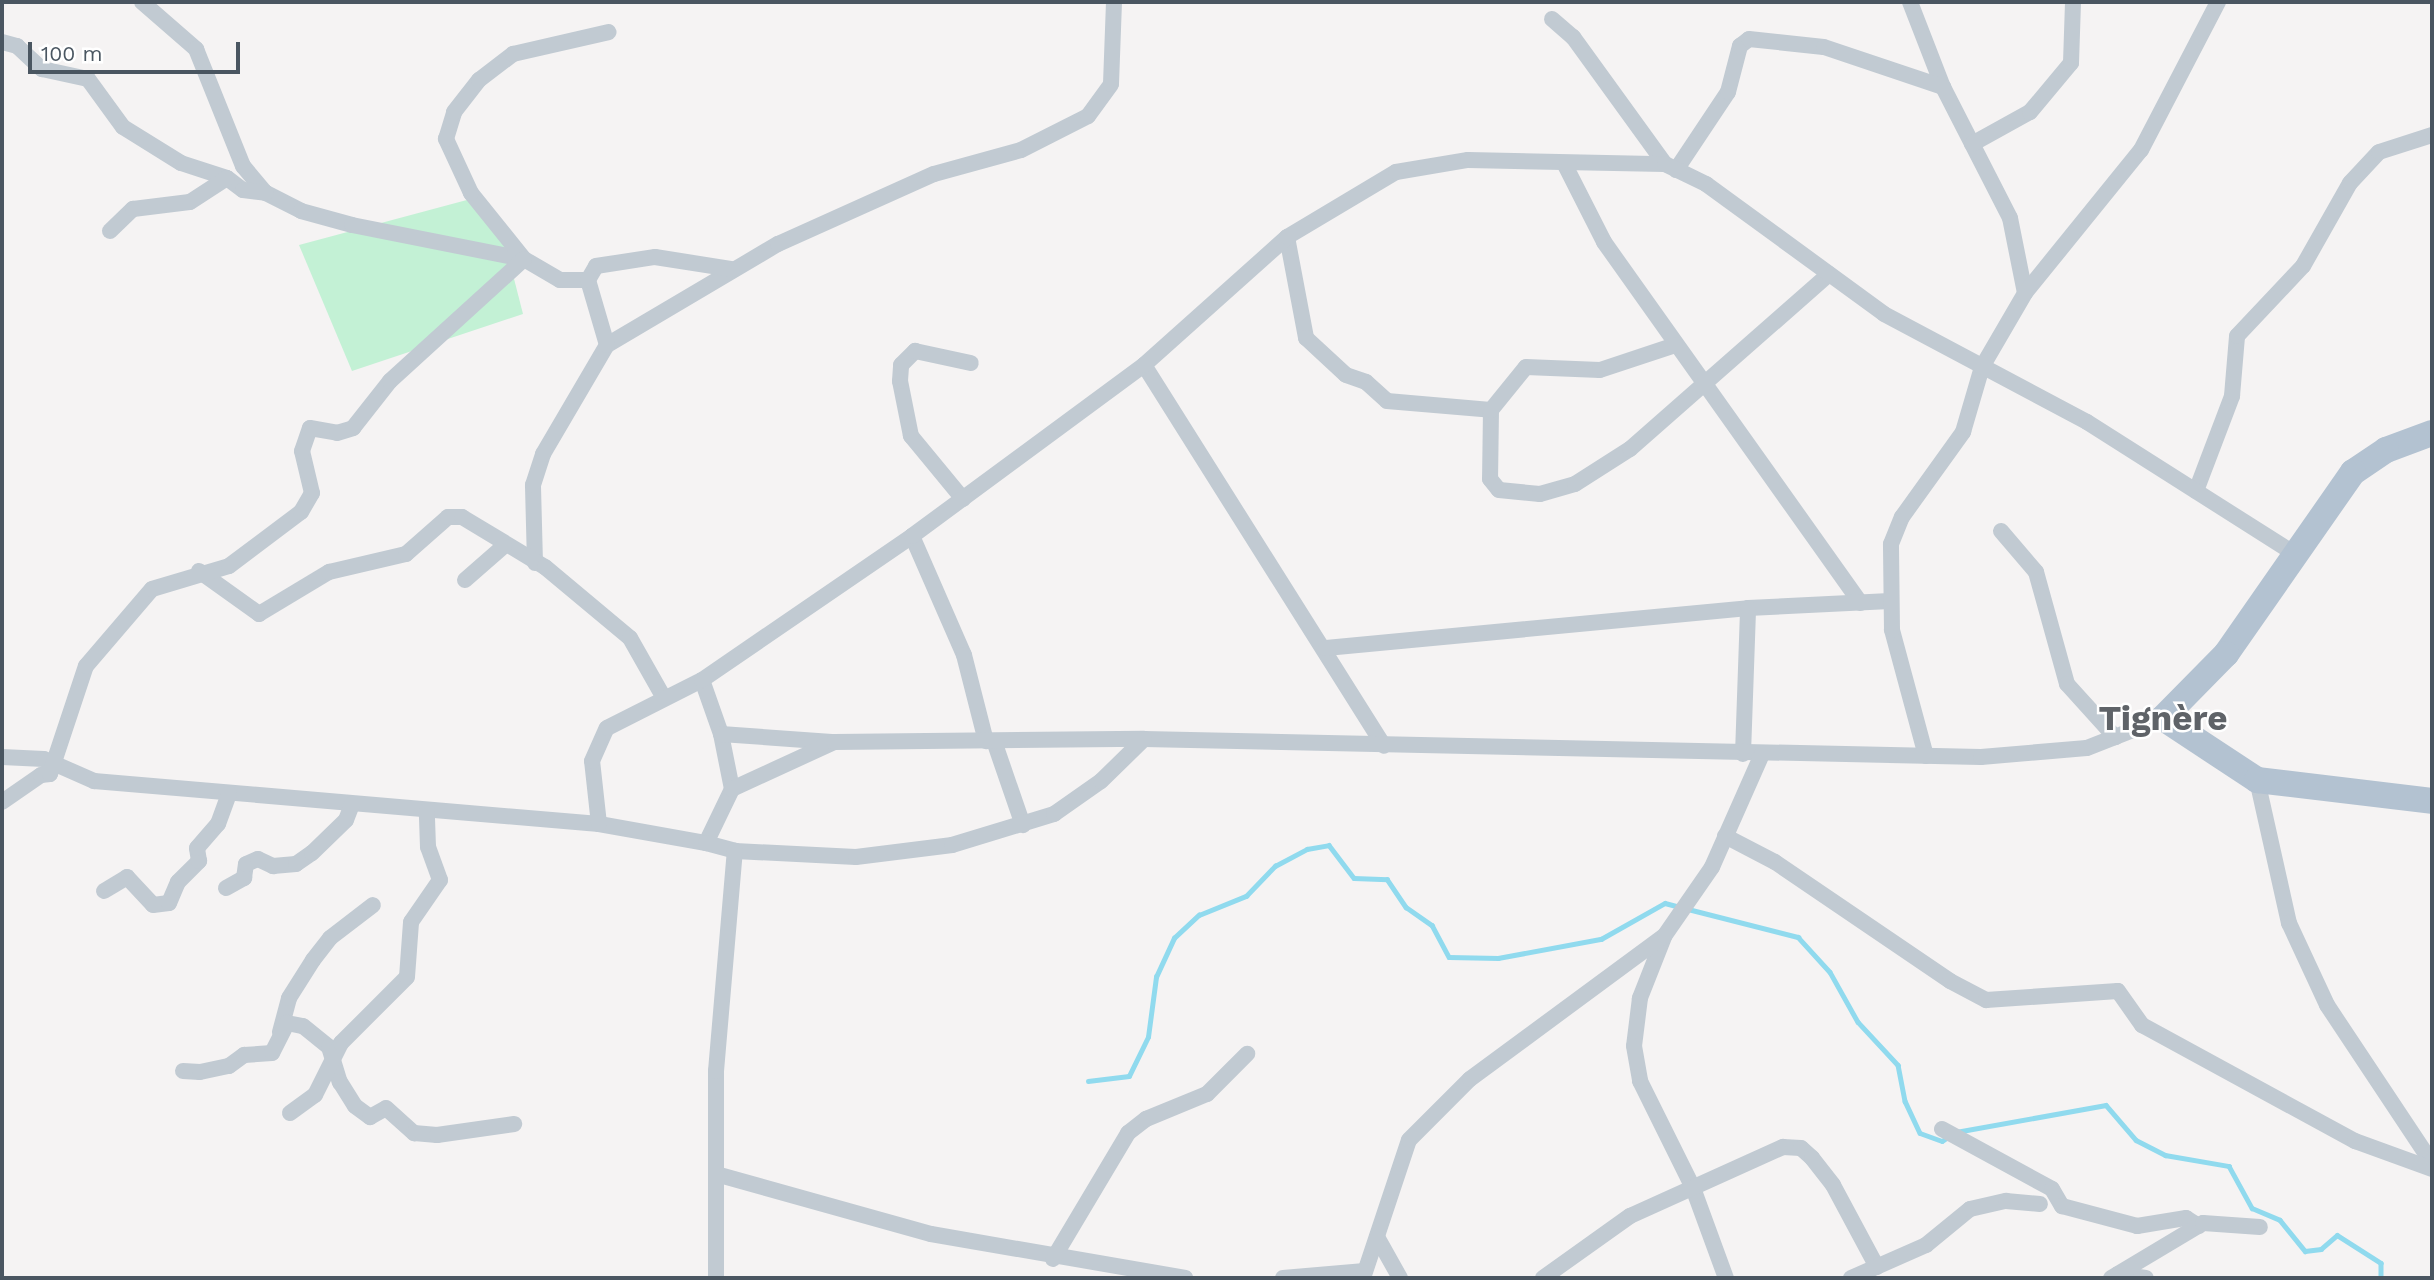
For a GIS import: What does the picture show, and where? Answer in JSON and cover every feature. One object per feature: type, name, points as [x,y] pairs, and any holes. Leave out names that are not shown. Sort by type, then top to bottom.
[{"type":"main road","points":[[2432,433],[2386,450],[2353,472],[2292,552],[2226,654],[2163,718],[2256,780],[2432,801]]},
{"type":"street","points":[[142,2],[197,49],[243,166],[266,193]]},
{"type":"street","points":[[535,562],[533,485],[543,454],[607,345],[732,269],[934,174],[1021,150],[1088,116],[1111,84],[1114,2]]},
{"type":"street","points":[[1910,2],[1943,87],[2010,218],[2025,293]]},
{"type":"street","points":[[1972,144],[2030,112],[2071,63],[2073,2]]},
{"type":"street","points":[[1926,756],[1890,601],[1891,544],[1902,517],[1963,432],[1982,366],[2025,293],[2141,150],[2218,2]]},
{"type":"street","points":[[1552,19],[1573,37],[1670,167]]},
{"type":"street","points":[[588,280],[560,280],[524,259],[498,232],[455,163],[446,138],[454,112],[479,80],[513,54],[609,32]]},
{"type":"street","points":[[1670,167],[1728,92],[1740,46],[1749,39],[1824,47],[1943,87]]},
{"type":"street","points":[[2,42],[17,46],[42,69],[88,79],[123,127],[181,163],[227,178],[243,190],[266,193],[301,211],[352,225],[524,259]]},
{"type":"street","points":[[2196,491],[2232,396],[2237,336],[2303,266],[2350,183],[2379,152],[2432,135]]},
{"type":"street","points":[[599,824],[592,761],[598,736],[616,721],[702,680],[912,536],[1144,365],[1287,237],[1396,172],[1468,160],[1670,167],[1706,184],[1884,314],[2087,422],[2292,552]]},
{"type":"street","points":[[1565,164],[1604,242],[1861,603]]},
{"type":"street","points":[[110,231],[133,209],[190,202],[227,178]]},
{"type":"street","points":[[1287,237],[1298,275],[1303,334],[1346,375],[1366,382],[1387,401],[1491,410]]},
{"type":"street","points":[[607,345],[588,280],[596,266],[629,258],[674,258],[732,269]]},
{"type":"street","points":[[2,803],[57,765],[74,689],[86,666],[152,589],[199,571],[229,566],[302,512],[312,493],[302,451],[310,428],[337,433],[354,428],[390,380],[524,259]]},
{"type":"street","points":[[1675,345],[1600,370],[1526,367],[1491,410],[1490,479],[1499,490],[1540,494],[1575,484],[1630,449],[1829,274]]},
{"type":"street","points":[[963,499],[911,436],[901,365],[915,351],[971,363]]},
{"type":"street","points":[[1144,365],[1326,648],[1384,746]]},
{"type":"street","points":[[199,571],[258,614],[329,572],[406,554],[448,517],[468,519],[504,546],[535,562],[630,638],[664,698]]},
{"type":"street","points":[[2001,531],[2036,572],[2067,684],[2115,737]]},
{"type":"street","points":[[912,536],[964,655],[990,741],[1023,825]]},
{"type":"street","points":[[465,580],[504,546]]},
{"type":"street","points":[[1326,648],[1748,608],[1890,601]]},
{"type":"street","points":[[1743,754],[1748,608]]},
{"type":"street","points":[[702,680],[722,734],[732,789],[706,843]]},
{"type":"street","points":[[722,734],[834,742],[1144,739],[1926,756],[2087,748],[2163,718]]},
{"type":"street","points":[[2,757],[29,756],[94,781],[599,824],[706,843],[735,851],[856,857],[952,845],[1054,814],[1101,781],[1144,739]]},
{"type":"street","points":[[732,789],[834,742]]},
{"type":"street","points":[[1726,1278],[1693,1188],[1640,1081],[1634,1045],[1640,998],[1665,935],[1725,836],[1762,754]]},
{"type":"street","points":[[2256,780],[2289,923],[2327,1004],[2432,1163]]},
{"type":"street","points":[[104,891],[127,877],[153,905],[169,903],[178,882],[199,861],[198,848],[218,824],[229,794]]},
{"type":"street","points":[[226,888],[244,878],[246,864],[258,859],[273,866],[296,864],[312,853],[346,820],[352,804]]},
{"type":"street","points":[[290,1113],[315,1095],[332,1060],[407,977],[411,922],[440,880],[428,847],[427,811]]},
{"type":"street","points":[[1725,836],[1775,862],[1938,974],[1986,1000],[2118,991],[2142,1024],[2355,1141],[2432,1169]]},
{"type":"street","points":[[716,1278],[716,1071],[735,851]]},
{"type":"street","points":[[183,1072],[201,1072],[229,1066],[244,1055],[272,1053],[289,998],[313,960],[330,938],[373,905]]},
{"type":"street","points":[[1283,1278],[1364,1275],[1409,1140],[1470,1079],[1665,935]]},
{"type":"street","points":[[279,1034],[287,1023],[303,1026],[329,1047],[332,1060],[355,1106],[370,1117],[386,1108],[414,1133],[469,1133],[514,1124]]},
{"type":"street","points":[[1053,1259],[1129,1133],[1146,1119],[1207,1094],[1247,1054]]},
{"type":"street","points":[[1942,1129],[1997,1154],[2052,1189],[2062,1206],[2137,1226],[2186,1219],[2199,1226],[2260,1227]]},
{"type":"street","points":[[1543,1278],[1630,1216],[1760,1154],[1801,1148],[1833,1185],[1877,1267]]},
{"type":"street","points":[[716,1174],[931,1234],[1053,1259],[1185,1278]]},
{"type":"street","points":[[1851,1278],[1926,1245],[1970,1209],[2006,1201],[2040,1204]]},
{"type":"street","points":[[2114,1276],[2199,1226]]},
{"type":"street","points":[[1377,1237],[1401,1278]]},
{"type":"street","points":[[2114,1276],[2146,1278]]},
{"type":"green space","points":[[478,197],[499,220],[523,314],[352,371],[299,245]]},
{"type":"waterway","points":[[1088,1081],[1129,1076],[1148,1037],[1156,977],[1174,938],[1199,915],[1246,896],[1275,866],[1307,849],[1329,845],[1354,878],[1387,879],[1406,907],[1432,925],[1449,957],[1498,958],[1601,939],[1665,903],[1680,907]]},
{"type":"waterway","points":[[1688,909],[1798,937],[1830,972],[1858,1022],[1898,1065],[1905,1101],[1920,1133],[1942,1141],[1948,1137]]},
{"type":"waterway","points":[[1956,1132],[2106,1105],[2136,1140],[2165,1155],[2229,1166],[2252,1208],[2280,1220],[2305,1251],[2321,1249],[2337,1235],[2381,1263],[2381,1278]]},
{"type":"district","name":"Tignère","points":[[2163,718]]}]
